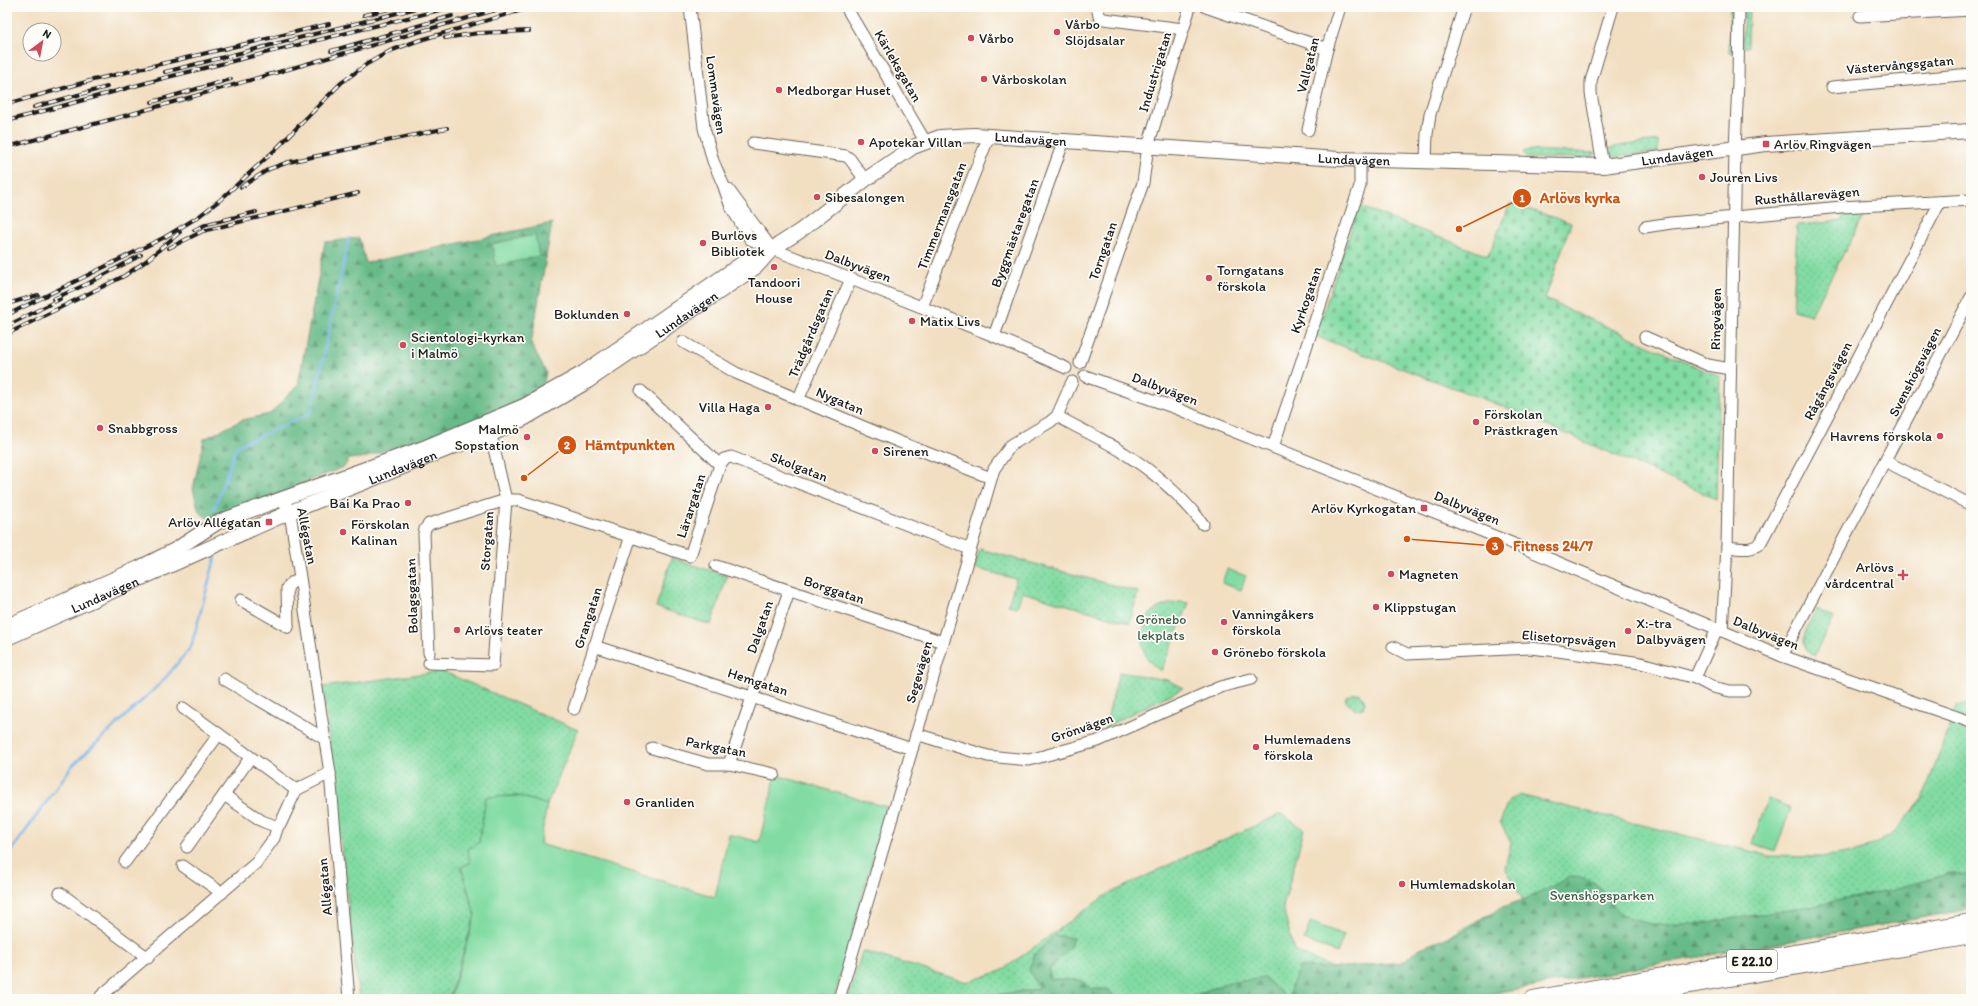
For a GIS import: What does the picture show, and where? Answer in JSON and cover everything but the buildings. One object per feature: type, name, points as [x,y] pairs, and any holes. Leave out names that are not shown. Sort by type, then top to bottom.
[{"type":"highway","name":"E 22.10","points":[[1533,999],[1971,922]]},
{"type":"highway","name":"E 22.10","points":[[1609,999],[1971,936]]},
{"type":"main road","name":"Lundavägen","points":[[7,638],[290,512],[441,452],[490,428],[524,406],[583,374],[747,260],[772,249],[800,231],[865,180],[913,147],[925,141],[954,135],[988,136],[1360,160],[1603,166],[1766,144],[1971,131]]},
{"type":"main road","name":"Lundavägen","points":[[7,626],[175,550],[218,522],[426,447],[490,428]]},
{"type":"street","name":"Lommavägen","points":[[690,7],[704,128],[713,161],[724,184],[731,208],[750,239],[772,249]]},
{"type":"street","name":"Kärleksgatan","points":[[846,7],[925,141]]},
{"type":"street","points":[[1097,7],[1099,16],[1104,19],[1183,29]]},
{"type":"street","name":"Industrigatan","points":[[1148,146],[1190,7]]},
{"type":"street","points":[[1206,7],[1327,49]]},
{"type":"street","name":"Vallgatan","points":[[1308,130],[1327,49],[1340,7]]},
{"type":"street","points":[[1426,161],[1427,134],[1430,114],[1464,7]]},
{"type":"street","points":[[1603,166],[1591,93],[1591,81],[1613,7]]},
{"type":"street","name":"Ringvägen","points":[[1719,630],[1726,547],[1733,218],[1738,82],[1738,7]]},
{"type":"street","points":[[1860,16],[1971,10]]},
{"type":"street","name":"Västervångsgatan","points":[[1832,87],[1971,74]]},
{"type":"street","name":"Timmermansgatan","points":[[922,307],[988,136]]},
{"type":"street","name":"Byggmästaregatan","points":[[994,336],[1064,140]]},
{"type":"street","points":[[753,143],[846,156],[850,159],[865,180]]},
{"type":"street","name":"Torngatan","points":[[1080,363],[1141,189],[1148,146]]},
{"type":"street","name":"Kyrkogatan","points":[[1273,447],[1360,186],[1360,160]]},
{"type":"street","name":"Rusthållarevägen","points":[[1646,227],[1671,223],[1841,207],[1971,200]]},
{"type":"street","name":"Rågångsvägen","points":[[1726,547],[1749,549],[1756,547],[1761,542],[1940,202]]},
{"type":"street","name":"Dalbyvägen","points":[[772,249],[994,336],[1066,368]]},
{"type":"street","name":"Trädgårdsgatan","points":[[798,400],[851,279]]},
{"type":"street","name":"Svenshögsvägen","points":[[1782,656],[1971,297]]},
{"type":"street","points":[[1645,337],[1708,365],[1730,370]]},
{"type":"street","name":"Nygatan","points":[[683,342],[736,373],[798,400],[991,478]]},
{"type":"street","points":[[1072,363],[1080,363],[1083,366],[1085,376],[1080,382],[1072,382],[1066,377],[1066,368],[1072,363]]},
{"type":"street","name":"Dalbyvägen","points":[[1085,376],[1166,405],[1273,447],[1519,546],[1782,656],[1971,722]]},
{"type":"street","points":[[1072,382],[1057,416],[1123,452],[1148,470],[1174,490],[1203,524]]},
{"type":"street","points":[[641,391],[720,465]]},
{"type":"street","name":"Segevägen","points":[[839,999],[991,478],[998,462],[1011,445],[1050,422],[1057,416]]},
{"type":"street","name":"Storgatan","points":[[490,428],[506,500],[493,665]]},
{"type":"street","name":"Skolgatan","points":[[720,465],[724,458],[731,457],[970,549]]},
{"type":"street","points":[[1885,461],[1971,505]]},
{"type":"street","name":"Lärargatan","points":[[631,536],[690,556],[720,465]]},
{"type":"street","name":"Allégatan","points":[[282,498],[290,512],[330,773],[349,999]]},
{"type":"street","points":[[506,500],[518,500],[631,536]]},
{"type":"street","name":"Bolagsgatan","points":[[493,665],[429,658],[425,529],[429,524],[506,500]]},
{"type":"street","name":"Grangatan","points":[[574,709],[631,536]]},
{"type":"street","name":"Borggatan","points":[[716,566],[943,642]]},
{"type":"street","name":"Allégatan","points":[[241,600],[288,627],[287,588],[291,583],[300,580]]},
{"type":"street","name":"Dalgatan","points":[[729,764],[789,591]]},
{"type":"street","points":[[1695,678],[1719,630]]},
{"type":"street","name":"Hemgatan","points":[[594,646],[912,749]]},
{"type":"street","name":"Elisetorpsvägen","points":[[1392,647],[1407,654],[1530,648],[1625,659],[1664,668],[1695,678],[1724,690],[1744,691]]},
{"type":"street","points":[[224,679],[325,739]]},
{"type":"street","name":"Grönvägen","points":[[916,734],[988,756],[1029,760],[1098,741],[1220,687],[1251,679]]},
{"type":"street","points":[[183,708],[296,790]]},
{"type":"street","points":[[125,862],[219,734]]},
{"type":"street","name":"Parkgatan","points":[[652,748],[708,764],[729,764],[774,774]]},
{"type":"street","points":[[187,847],[250,758]]},
{"type":"street","points":[[101,996],[148,958],[256,863],[267,850],[296,790],[330,773]]},
{"type":"street","points":[[224,794],[262,821],[272,826],[278,826]]},
{"type":"street","points":[[183,866],[222,893]]},
{"type":"street","points":[[60,893],[148,958]]},
{"type":"green space","points":[[1730,7],[1734,7],[1733,53],[1729,52]]},
{"type":"green space","points":[[1744,7],[1749,7],[1748,47],[1743,47]]},
{"type":"green space","points":[[1658,141],[1658,152],[1614,157],[1607,154],[1604,150],[1618,146]]},
{"type":"green space","points":[[1529,150],[1596,153],[1591,158],[1526,158],[1523,152]]},
{"type":"green space","points":[[1510,203],[1571,223],[1545,299],[1720,377],[1716,499],[1502,406],[1315,336],[1359,206],[1488,256]]},
{"type":"green space","points":[[1869,206],[1811,315],[1793,310],[1797,225],[1843,221],[1841,207]]},
{"type":"green space","points":[[552,223],[531,344],[546,372],[542,391],[437,439],[414,440],[367,457],[349,459],[344,467],[299,485],[289,492],[209,519],[199,512],[193,489],[204,439],[242,420],[270,414],[298,385],[325,242],[359,238],[366,263]]},
{"type":"green space","points":[[535,235],[539,256],[496,266],[492,244]]},
{"type":"green space","points":[[980,549],[1138,592],[1130,623],[1022,592],[1017,607],[1008,605],[1016,579],[974,568]]},
{"type":"green space","points":[[672,558],[727,576],[711,625],[656,607]]},
{"type":"green space","points":[[1227,569],[1246,576],[1241,590],[1222,583]]},
{"type":"green space","name":"Grönebo lekplats","points":[[1179,602],[1189,603],[1161,671],[1150,662],[1144,651],[1142,638],[1145,624],[1150,614],[1156,609]]},
{"type":"green space","points":[[1817,609],[1834,618],[1814,656],[1808,651],[1804,640],[1807,627]]},
{"type":"green space","points":[[442,671],[578,730],[547,805],[519,796],[486,797],[479,843],[470,863],[461,867],[475,915],[449,999],[359,999],[323,687]]},
{"type":"green space","points":[[1119,672],[1167,680],[1183,688],[1105,727]]},
{"type":"green space","points":[[1360,693],[1365,702],[1363,708],[1356,710],[1347,703],[1345,698],[1352,694]]},
{"type":"green space","name":"Svenshögsparken","points":[[1971,701],[1971,908],[1876,926],[1455,999],[848,999],[862,951],[967,982],[1001,971],[1105,896],[1185,857],[1281,814],[1304,829],[1283,907],[1294,951],[1333,968],[1403,962],[1482,918],[1523,900],[1505,868],[1511,843],[1500,822],[1509,800],[1519,795],[1770,856],[1821,857],[1861,851],[1892,835],[1923,799],[1956,707]]},
{"type":"green space","points":[[776,775],[887,807],[834,999],[820,995],[817,999],[450,999],[475,915],[461,867],[470,863],[468,849],[479,843],[486,797],[519,796],[547,805],[540,844],[715,897],[729,834],[759,842]]},
{"type":"green space","points":[[1768,799],[1791,808],[1775,852],[1752,843]]},
{"type":"green space","points":[[1971,873],[1971,909],[1461,999],[1185,999],[1226,983],[1265,978],[1287,998],[1299,967],[1331,968],[1401,963],[1420,948],[1464,931],[1500,908],[1536,895],[1569,877],[1586,878],[1600,887],[1612,904],[1624,916],[1650,924],[1695,924],[1783,911],[1877,893],[1949,874]]},
{"type":"green space","points":[[1310,922],[1344,935],[1337,953],[1304,940]]},
{"type":"green space","points":[[1055,935],[1073,938],[1070,947],[1049,970],[1051,979],[1080,980],[1092,989],[1108,989],[1116,999],[986,999],[989,996],[1039,989],[1029,970],[1035,954]]},
{"type":"waterway","points":[[214,510],[237,446],[311,413],[349,238]]},
{"type":"waterway","points":[[7,857],[72,766],[162,682],[191,647],[216,555]]},
{"type":"railway","points":[[364,15],[397,7]]},
{"type":"railway","points":[[165,72],[421,7]]},
{"type":"railway","points":[[7,121],[164,78],[452,7]]},
{"type":"railway","points":[[7,147],[128,115],[506,7]]},
{"type":"railway","points":[[7,315],[165,237],[198,217],[220,200],[275,150],[341,83],[367,64],[390,51],[417,41],[532,7]]},
{"type":"railway","points":[[331,51],[452,16]]},
{"type":"railway","points":[[7,104],[93,80],[329,24]]},
{"type":"railway","points":[[445,38],[479,33],[529,31]]},
{"type":"railway","points":[[152,102],[231,79]]},
{"type":"railway","points":[[34,107],[107,87]]},
{"type":"railway","points":[[241,187],[269,169],[289,162],[447,128]]},
{"type":"railway","points":[[169,248],[203,231],[358,193]]},
{"type":"railway","points":[[194,230],[207,224],[256,212]]},
{"type":"railway","points":[[7,334],[124,276],[146,261],[180,232]]},
{"type":"railway","points":[[53,299],[87,284],[141,255]]},
{"type":"railway","points":[[7,304],[38,295]]},
{"type":"railway","points":[[7,326],[60,299]]},
{"type":"place","name":"Vårbo Slöjdsalar","points":[[1057,32]]},
{"type":"place","name":"Vårbo","points":[[971,38]]},
{"type":"place","name":"Vårboskolan","points":[[984,79]]},
{"type":"place","name":"Medborgar Huset","points":[[779,90]]},
{"type":"place","name":"Apotekar Villan","points":[[861,142]]},
{"type":"place","name":"Arlöv Ringvägen","points":[[1766,144]]},
{"type":"place","name":"Jouren Livs","points":[[1702,177]]},
{"type":"place","name":"Sibesalongen","points":[[817,197]]},
{"type":"place","name":"Arlövs kyrka","points":[[1459,229]]},
{"type":"place","name":"Burlövs Bibliotek","points":[[703,243]]},
{"type":"place","name":"Tandoori House","points":[[774,267]]},
{"type":"place","name":"Torngatans förskola","points":[[1209,278]]},
{"type":"place","name":"Boklunden","points":[[627,314]]},
{"type":"place","name":"Matix Livs","points":[[912,321]]},
{"type":"place","name":"Scientologi-kyrkan i Malmö","points":[[403,345]]},
{"type":"place","name":"Villa Haga","points":[[768,407]]},
{"type":"place","name":"Förskolan Prästkragen","points":[[1476,422]]},
{"type":"place","name":"Snabbgross","points":[[100,428]]},
{"type":"place","name":"Havrens förskola","points":[[1940,436]]},
{"type":"place","name":"Malmö Sopstation","points":[[527,437]]},
{"type":"place","name":"Sirenen","points":[[875,451]]},
{"type":"place","name":"Hämtpunkten","points":[[524,478]]},
{"type":"place","name":"Bai Ka Prao","points":[[408,503]]},
{"type":"place","name":"Arlöv Kyrkogatan","points":[[1424,508]]},
{"type":"place","name":"Arlöv Allégatan","points":[[269,522]]},
{"type":"place","name":"Förskolan Kalinan","points":[[343,532]]},
{"type":"place","name":"Fitness 24/7","points":[[1407,539]]},
{"type":"place","name":"Magneten","points":[[1391,574]]},
{"type":"place","name":"Arlövs vårdcentral","points":[[1903,575]]},
{"type":"place","name":"Klippstugan","points":[[1376,607]]},
{"type":"place","name":"Vanningåkers förskola","points":[[1224,622]]},
{"type":"place","name":"Arlövs teater","points":[[457,630]]},
{"type":"place","name":"X:-tra Dalbyvägen","points":[[1628,631]]},
{"type":"place","name":"Grönebo förskola","points":[[1215,652]]},
{"type":"place","name":"Humlemadens förskola","points":[[1256,747]]},
{"type":"place","name":"Granliden","points":[[627,802]]},
{"type":"place","name":"Humlemadskolan","points":[[1402,884]]}]
